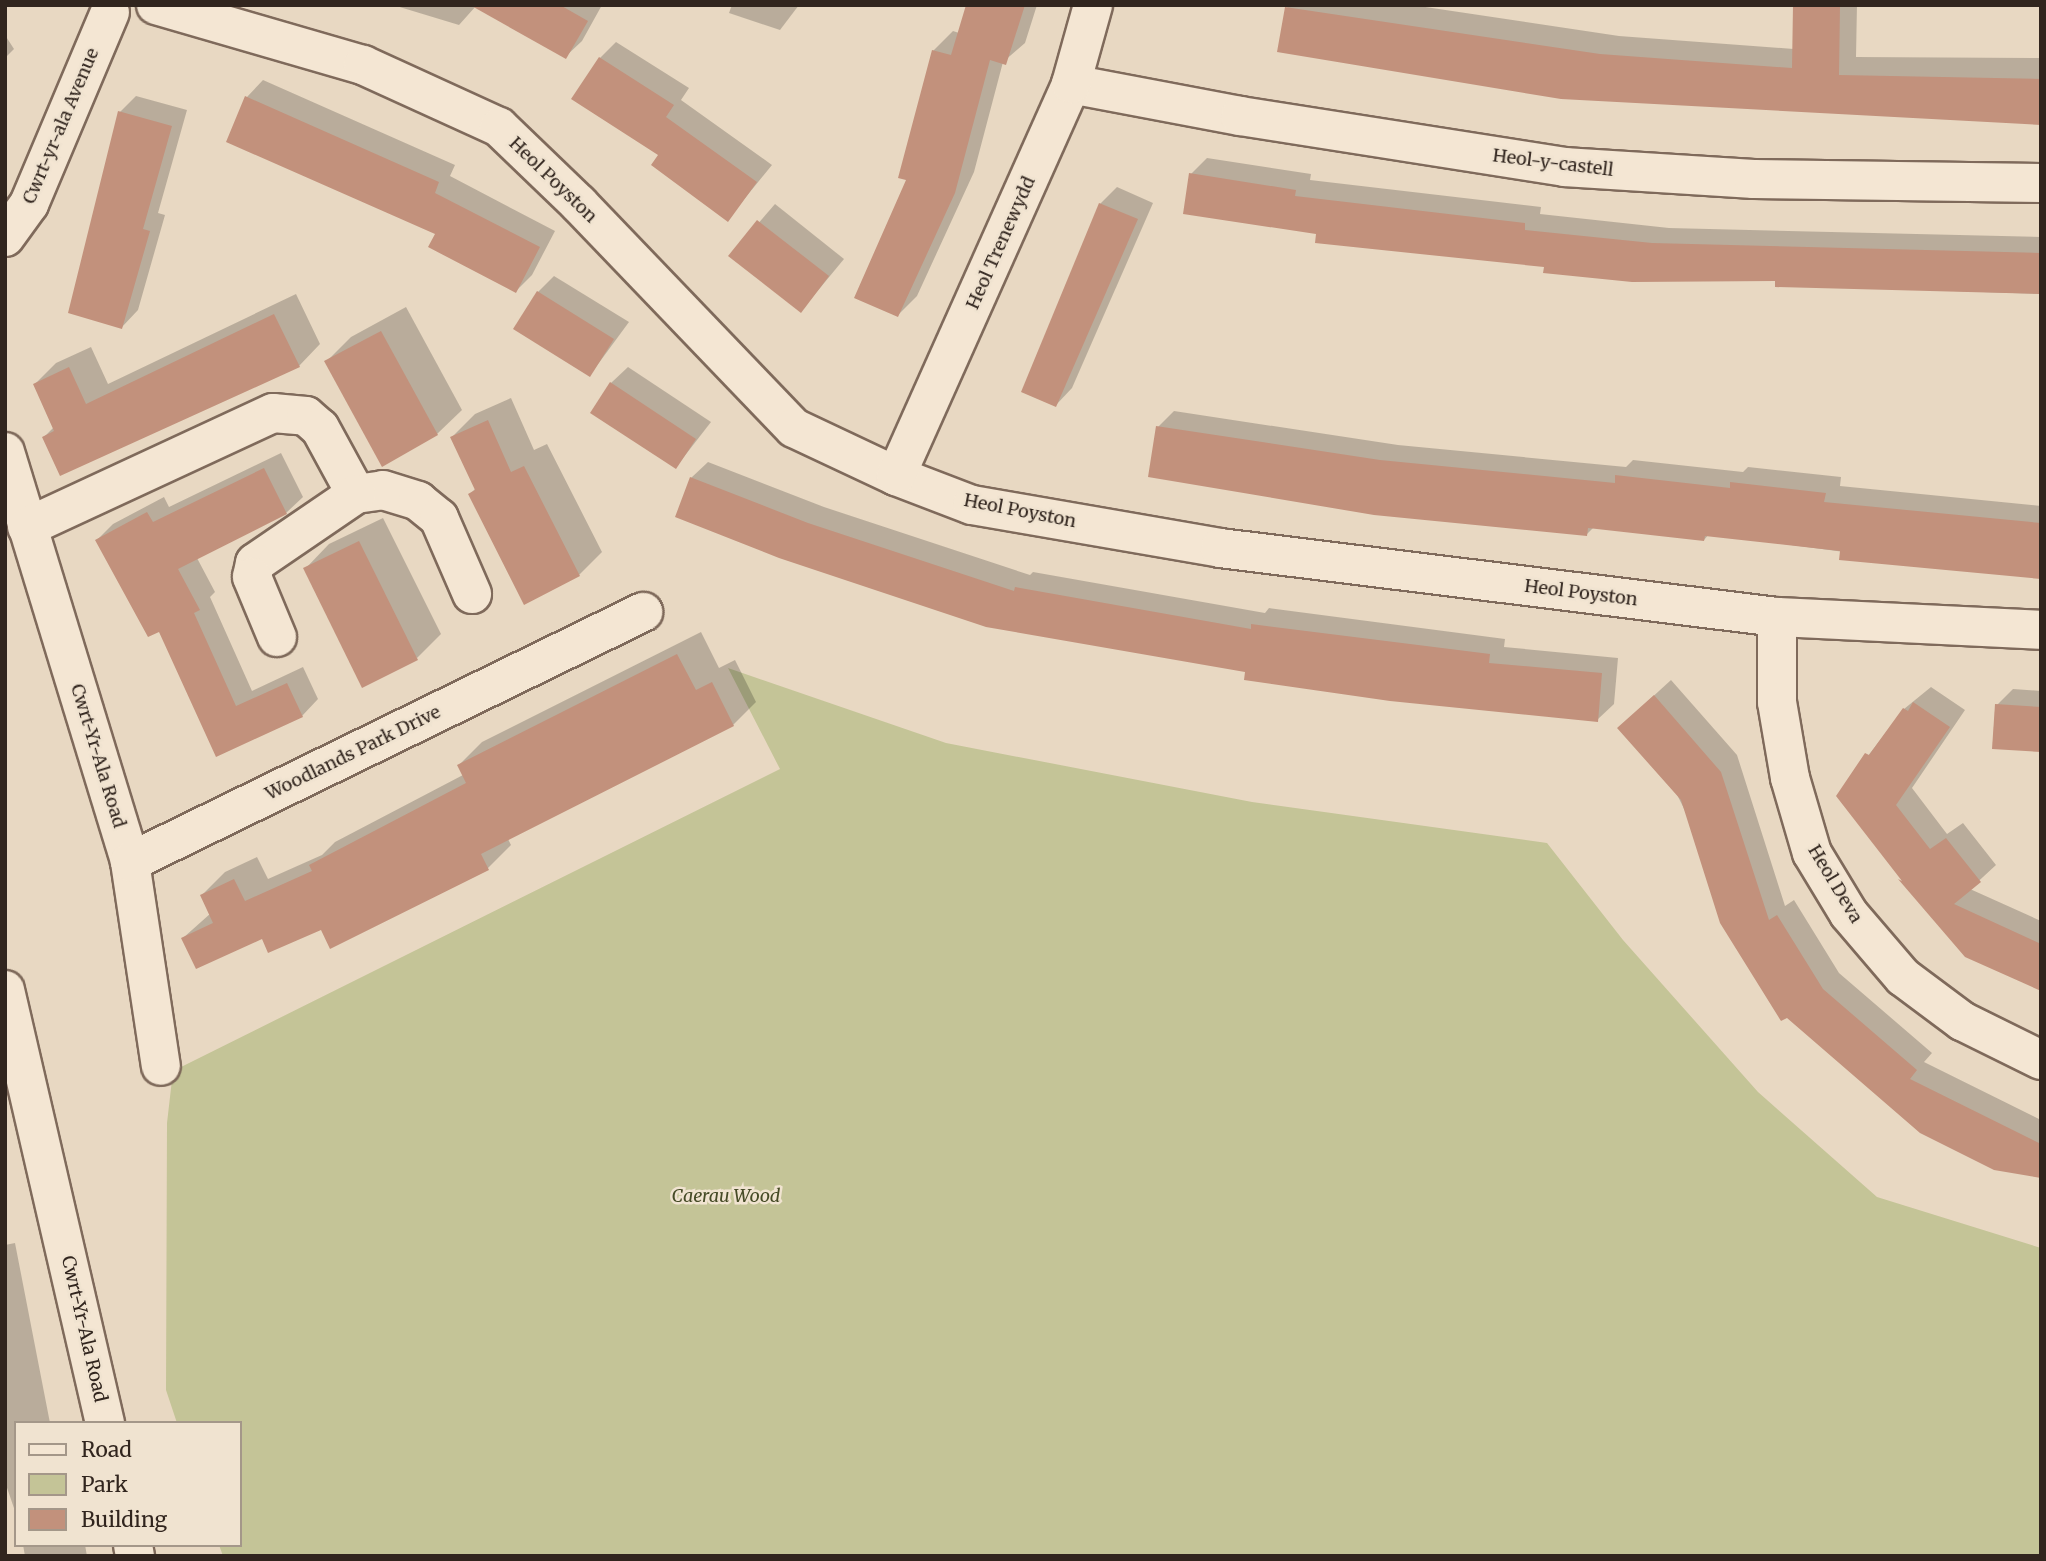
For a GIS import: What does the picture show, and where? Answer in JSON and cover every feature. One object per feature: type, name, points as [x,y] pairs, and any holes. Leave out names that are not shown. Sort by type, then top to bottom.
[{"type":"street","name":"Heol Poyston","points":[[156,5],[363,65],[499,127],[794,428],[895,476],[972,505],[1220,548],[1777,617],[2041,630]]},
{"type":"street","name":"Heol Trenewydd","points":[[895,476],[1071,84],[1093,5]]},
{"type":"street","name":"Cwrt-yr-ala Avenue","points":[[5,237],[29,205],[117,7]]},
{"type":"street","name":"Heol-y-castell","points":[[1071,84],[1240,116],[1564,167],[1754,179],[2041,183]]},
{"type":"street","points":[[27,527],[273,413],[292,411],[320,428],[356,494]]},
{"type":"street","name":"Cwrt-Yr-Ala Road","points":[[5,452],[130,862],[162,1066]]},
{"type":"street","points":[[277,637],[252,576],[256,564],[356,494],[395,494],[418,501],[439,518],[472,594]]},
{"type":"street","name":"Woodlands Park Drive","points":[[130,862],[583,658],[643,612]]},
{"type":"street","name":"Heol Deva","points":[[1777,617],[1777,702],[1790,778],[1812,853],[1849,914],[1903,977],[1962,1021],[2041,1060]]},
{"type":"street","name":"Cwrt-Yr-Ala Road","points":[[5,990],[105,1421]]},
{"type":"green space","name":"Caerau Wood","points":[[728,668],[946,743],[1252,802],[1547,843],[1623,940],[1758,1092],[1877,1197],[2041,1248],[2041,1556],[223,1556],[220,1547],[242,1547],[242,1421],[176,1421],[166,1390],[167,1123],[173,1071],[780,769]]},
{"type":"building","points":[[470,5],[560,5],[588,21],[566,59]]},
{"type":"building","points":[[966,5],[1025,5],[1006,65],[990,60],[955,193],[898,317],[854,298],[906,180],[898,178],[932,50],[951,55]]},
{"type":"building","points":[[1793,5],[1840,5],[1839,75],[2041,79],[2041,125],[1561,99],[1277,52],[1285,7],[1600,54],[1792,68]]},
{"type":"building","points":[[599,57],[674,105],[666,117],[757,182],[728,222],[651,165],[658,155],[571,99]]},
{"type":"building","points":[[245,96],[439,182],[435,193],[540,247],[516,293],[428,247],[435,234],[226,142]]},
{"type":"building","points":[[118,111],[172,126],[143,229],[150,231],[122,329],[68,313]]},
{"type":"building","points":[[1189,173],[1296,190],[1295,196],[1525,223],[1525,230],[1652,243],[2041,253],[2041,294],[1775,287],[1775,281],[1632,282],[1543,273],[1544,267],[1315,243],[1316,234],[1183,214]]},
{"type":"building","points":[[1099,203],[1138,219],[1056,407],[1021,392]]},
{"type":"building","points":[[757,220],[829,276],[801,313],[728,256]]},
{"type":"building","points":[[537,291],[614,339],[590,377],[513,329]]},
{"type":"building","points":[[274,314],[300,367],[60,476],[42,437],[54,431],[33,384],[69,367],[86,404]]},
{"type":"building","points":[[381,331],[438,435],[382,467],[324,361]]},
{"type":"building","points":[[610,382],[696,439],[676,469],[590,413]]},
{"type":"building","points":[[488,420],[511,472],[524,466],[580,576],[524,605],[468,494],[475,490],[450,437]]},
{"type":"building","points":[[1156,426],[1380,460],[1615,483],[1615,475],[1730,488],[1730,482],[1826,493],[1824,502],[2041,523],[2041,579],[1839,560],[1840,551],[1705,536],[1704,541],[1588,528],[1587,536],[1374,515],[1148,477]]},
{"type":"building","points":[[264,468],[287,514],[178,569],[200,610],[194,613],[236,706],[287,683],[303,717],[216,757],[159,632],[148,637],[95,540],[147,512],[153,522]]},
{"type":"building","points":[[690,477],[808,523],[1014,591],[1015,587],[1251,629],[1251,624],[1490,654],[1489,663],[1602,673],[1598,722],[1390,701],[1244,680],[1245,672],[986,627],[779,558],[675,517]]},
{"type":"building","points":[[359,541],[418,660],[362,688],[303,568]]},
{"type":"building","points":[[677,654],[696,690],[712,682],[734,726],[481,854],[489,870],[330,949],[321,930],[268,953],[262,939],[196,969],[181,938],[213,923],[200,895],[234,879],[245,901],[312,871],[309,865],[466,783],[457,765]]},
{"type":"building","points":[[1654,695],[1721,772],[1769,920],[1777,915],[1823,989],[1917,1070],[1910,1079],[2041,1144],[2041,1178],[1994,1170],[1920,1133],[1787,1018],[1781,1021],[1720,923],[1681,800],[1617,728]]},
{"type":"building","points":[[1913,702],[1950,727],[1896,805],[1930,849],[1946,838],[1981,882],[1954,904],[2041,944],[2041,991],[1965,957],[1898,879],[1902,881],[1836,796],[1865,753],[1869,755],[1903,708],[1908,711]]},
{"type":"building","points":[[1995,704],[2041,707],[2041,752],[1992,749]]}]
